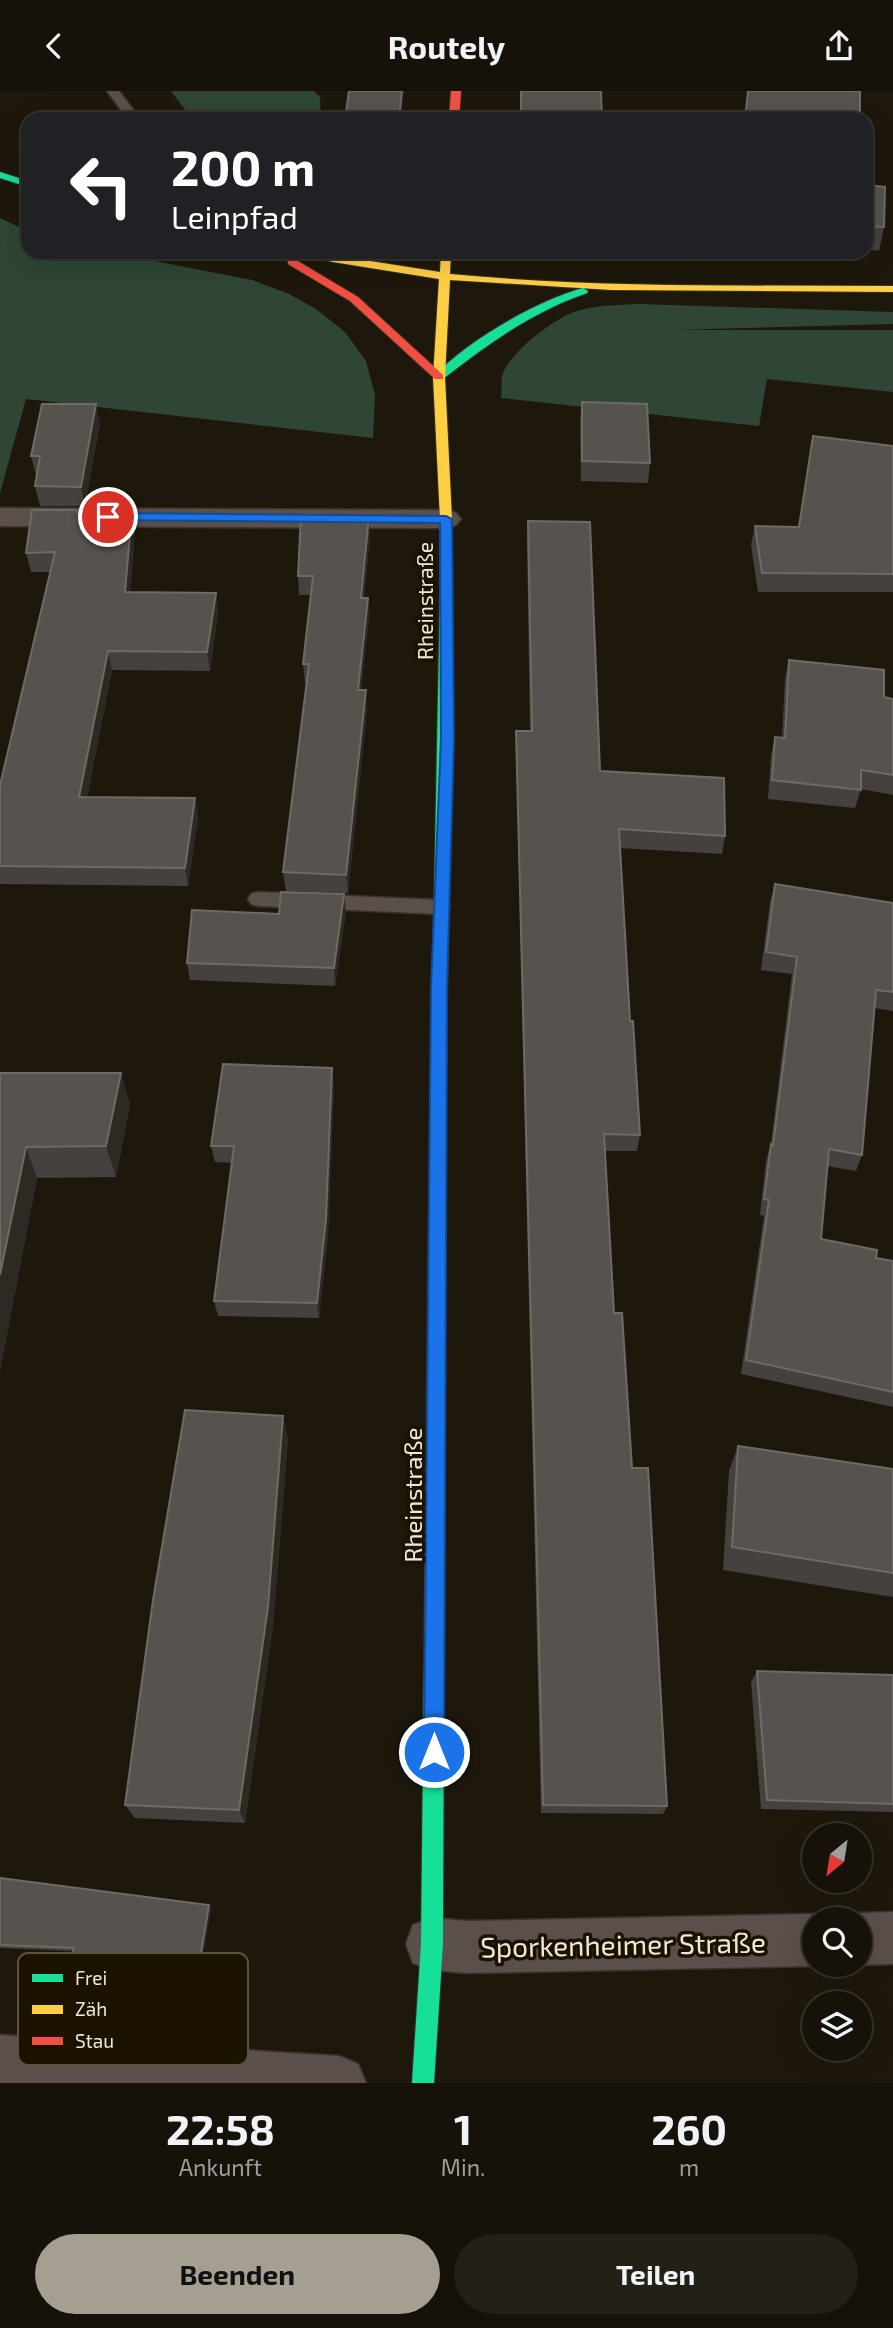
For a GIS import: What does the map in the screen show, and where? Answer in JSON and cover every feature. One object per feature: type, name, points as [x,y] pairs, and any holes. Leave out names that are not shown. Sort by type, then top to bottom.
[{"type":"street","points":[[454,112],[456,91]]},
{"type":"street","points":[[0,175],[21,182]]},
{"type":"street","points":[[286,259],[354,299],[439,377],[494,334],[536,309],[568,295],[603,286]]},
{"type":"street","points":[[334,259],[445,275],[603,286],[893,289]]},
{"type":"street","name":"Rheinstraße","points":[[423,2083],[432,1944],[440,907],[447,738],[446,519],[439,377],[446,259]]},
{"type":"street","points":[[647,272],[769,288]]},
{"type":"street","points":[[0,517],[446,519]]},
{"type":"street","points":[[872,1939],[893,1938]]},
{"type":"street","name":"Sporkenheimer Straße","points":[[432,1944],[467,1947],[802,1940]]},
{"type":"street","points":[[0,2062],[18,2063]]},
{"type":"street","points":[[48,2065],[339,2083]]},
{"type":"lane","points":[[113,91],[129,112]]},
{"type":"lane","points":[[258,899],[440,907]]},
{"type":"green space","points":[[171,91],[314,91],[320,97],[321,112],[187,112]]},
{"type":"green space","points":[[0,218],[21,228],[21,259],[144,259],[252,280],[289,294],[316,309],[345,332],[366,361],[375,395],[373,438],[26,399],[0,493]]},
{"type":"green space","points":[[639,304],[893,312],[893,324],[676,330],[893,330],[893,392],[767,379],[759,426],[501,398],[502,376],[506,367],[532,338],[554,322],[590,308]]},
{"type":"building","points":[[349,91],[402,91],[400,112],[346,112]]},
{"type":"building","points":[[521,91],[601,91],[602,112],[521,112]]},
{"type":"building","points":[[748,91],[860,91],[860,112],[746,112]]},
{"type":"building","points":[[873,186],[885,187],[884,227],[873,226]]},
{"type":"building","points":[[582,402],[647,404],[650,463],[582,461]]},
{"type":"building","points":[[42,404],[96,404],[81,487],[35,486],[40,456],[31,456]]},
{"type":"building","points":[[813,436],[893,446],[893,574],[762,573],[755,526],[799,527]]},
{"type":"building","points":[[32,510],[77,510],[77,513],[132,511],[125,592],[216,593],[207,652],[108,651],[79,797],[195,798],[185,868],[0,866],[0,785],[55,552],[26,553]]},
{"type":"building","points":[[301,515],[369,516],[361,598],[368,598],[358,690],[366,690],[346,875],[283,872],[309,664],[303,664],[313,576],[298,576]]},
{"type":"building","points":[[528,521],[590,522],[600,771],[724,778],[725,836],[619,829],[630,1021],[633,1021],[640,1135],[604,1134],[614,1313],[622,1313],[632,1468],[648,1468],[667,1806],[543,1805],[516,731],[532,731]]},
{"type":"building","points":[[789,660],[884,670],[884,697],[893,699],[893,775],[861,770],[861,790],[772,780],[775,737],[785,738]]},
{"type":"building","points":[[775,884],[893,903],[893,992],[876,990],[862,1155],[829,1149],[821,1239],[877,1250],[876,1258],[893,1261],[893,1392],[746,1360],[769,1200],[764,1199],[797,957],[766,952]]},
{"type":"building","points":[[281,892],[344,894],[334,968],[187,963],[192,910],[279,914]]},
{"type":"building","points":[[223,1064],[332,1068],[326,1219],[317,1303],[214,1301],[234,1146],[211,1146]]},
{"type":"building","points":[[0,1073],[121,1073],[106,1146],[26,1147],[0,1275]]},
{"type":"building","points":[[185,1410],[283,1416],[268,1607],[239,1810],[125,1805],[153,1600]]},
{"type":"building","points":[[738,1446],[893,1469],[893,1573],[732,1547]]},
{"type":"building","points":[[757,1671],[893,1675],[893,1804],[767,1800]]},
{"type":"building","points":[[0,1878],[209,1905],[201,1953],[73,1953],[74,1948],[0,1945]]},
{"type":"traffic: fast","points":[[0,175],[21,182]]},
{"type":"traffic: fast","points":[[439,377],[490,338],[525,316],[583,291]]},
{"type":"traffic: fast","points":[[437,1185],[446,590]]},
{"type":"traffic: fast","points":[[423,2083],[432,1944],[434,1664]]},
{"type":"traffic: slow","points":[[336,259],[443,276],[555,285],[668,289],[893,289]]},
{"type":"traffic: slow","points":[[446,259],[439,377],[446,519],[446,590]]},
{"type":"traffic: jam","points":[[454,112],[456,91]]},
{"type":"traffic: jam","points":[[292,262],[354,299],[439,377]]},
{"type":"traffic: jam","points":[[434,1664],[437,1185]]},
{"type":"route","points":[[108,517],[446,519],[447,738],[440,907],[434,1752]]}]
